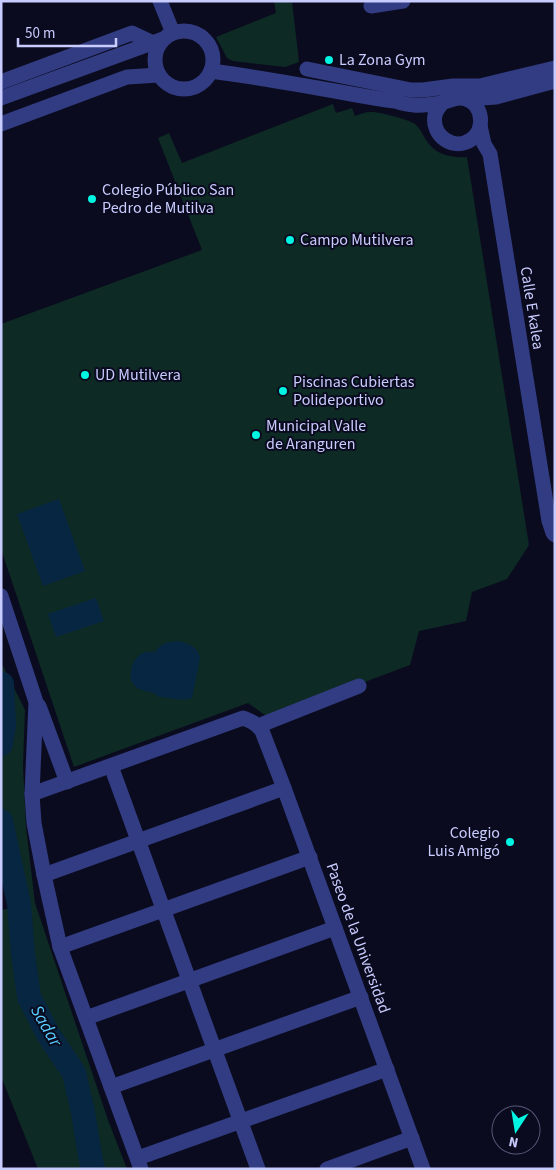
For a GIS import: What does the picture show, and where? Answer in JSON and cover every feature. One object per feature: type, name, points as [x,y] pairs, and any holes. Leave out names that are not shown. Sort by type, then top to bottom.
[{"type":"street","points":[[1,98],[162,38],[192,32],[202,38],[210,49],[212,58],[211,71],[198,85],[182,89],[167,84],[159,75],[154,60],[162,38],[160,1]]},
{"type":"street","points":[[371,6],[403,1]]},
{"type":"street","points":[[1,82],[132,33],[162,38]]},
{"type":"street","points":[[307,69],[411,90],[423,90],[453,86],[480,86],[555,68]]},
{"type":"street","points":[[211,71],[283,81],[414,105],[443,102],[456,97],[467,99],[496,97],[555,81]]},
{"type":"street","points":[[1,124],[126,77],[159,75]]},
{"type":"street","points":[[443,102],[436,113],[435,125],[439,134],[455,144],[465,143],[474,137],[480,121],[496,97]]},
{"type":"street","points":[[467,99],[476,106],[480,121]]},
{"type":"street","points":[[414,105],[435,122]]},
{"type":"street","name":"Calle E kalea","points":[[480,121],[484,144],[490,154],[548,521],[555,535]]},
{"type":"street","name":"Calle E kalea","points":[[465,143],[480,151],[487,159],[493,175]]},
{"type":"street","points":[[1,596],[36,702],[39,705],[67,782]]},
{"type":"street","points":[[32,794],[243,718],[256,724],[359,686]]},
{"type":"street","points":[[36,702],[32,794],[34,823],[60,947],[140,1164],[241,1121],[387,1069]]},
{"type":"street","name":"Paseo de la Universidad","points":[[256,724],[262,730],[310,857],[423,1169]]},
{"type":"street","points":[[111,766],[258,1169]]},
{"type":"street","points":[[44,875],[284,788]]},
{"type":"street","points":[[60,947],[310,857]]},
{"type":"street","points":[[86,1018],[335,928]]},
{"type":"street","points":[[111,1087],[361,997]]},
{"type":"street","points":[[327,1169],[412,1138]]},
{"type":"green space","points":[[274,1],[292,1],[299,62],[285,67],[233,61],[227,58],[216,37],[276,13]]},
{"type":"green space","name":"Municipal Valle de Aranguren","points":[[333,104],[336,113],[352,108],[355,116],[374,112],[412,122],[434,149],[449,156],[467,157],[529,545],[507,579],[472,592],[466,621],[419,631],[410,665],[269,718],[248,703],[74,767],[1,549],[1,324],[202,250],[158,138],[169,133],[182,163]]},
{"type":"green space","points":[[1,662],[25,710],[23,766],[26,827],[35,903],[108,1120],[127,1169],[38,1169],[1,1076],[1,910],[11,908],[1,852]]},
{"type":"water","points":[[59,499],[85,571],[43,586],[17,514]]},
{"type":"water","points":[[96,598],[104,621],[56,637],[48,614]]},
{"type":"water","points":[[179,641],[195,649],[200,658],[192,698],[159,697],[154,693],[141,690],[135,686],[132,682],[131,673],[133,663],[139,655],[146,652],[155,652],[165,644]]},
{"type":"waterway","name":"Sadar","points":[[1,684],[4,725],[1,744]]},
{"type":"waterway","name":"Sadar","points":[[1,821],[19,904],[29,997],[48,1034],[74,1073],[93,1169]]},
{"type":"place","name":"La Zona Gym","points":[[329,60]]},
{"type":"place","name":"Colegio Público San Pedro de Mutilva","points":[[92,199]]},
{"type":"place","name":"Campo Mutilvera","points":[[290,240]]},
{"type":"place","name":"UD Mutilvera","points":[[85,375]]},
{"type":"place","name":"Piscinas Cubiertas Polideportivo","points":[[283,391]]},
{"type":"place","name":"Municipal Valle de Aranguren","points":[[256,435]]},
{"type":"place","name":"Colegio Luis Amigó","points":[[510,842]]}]
